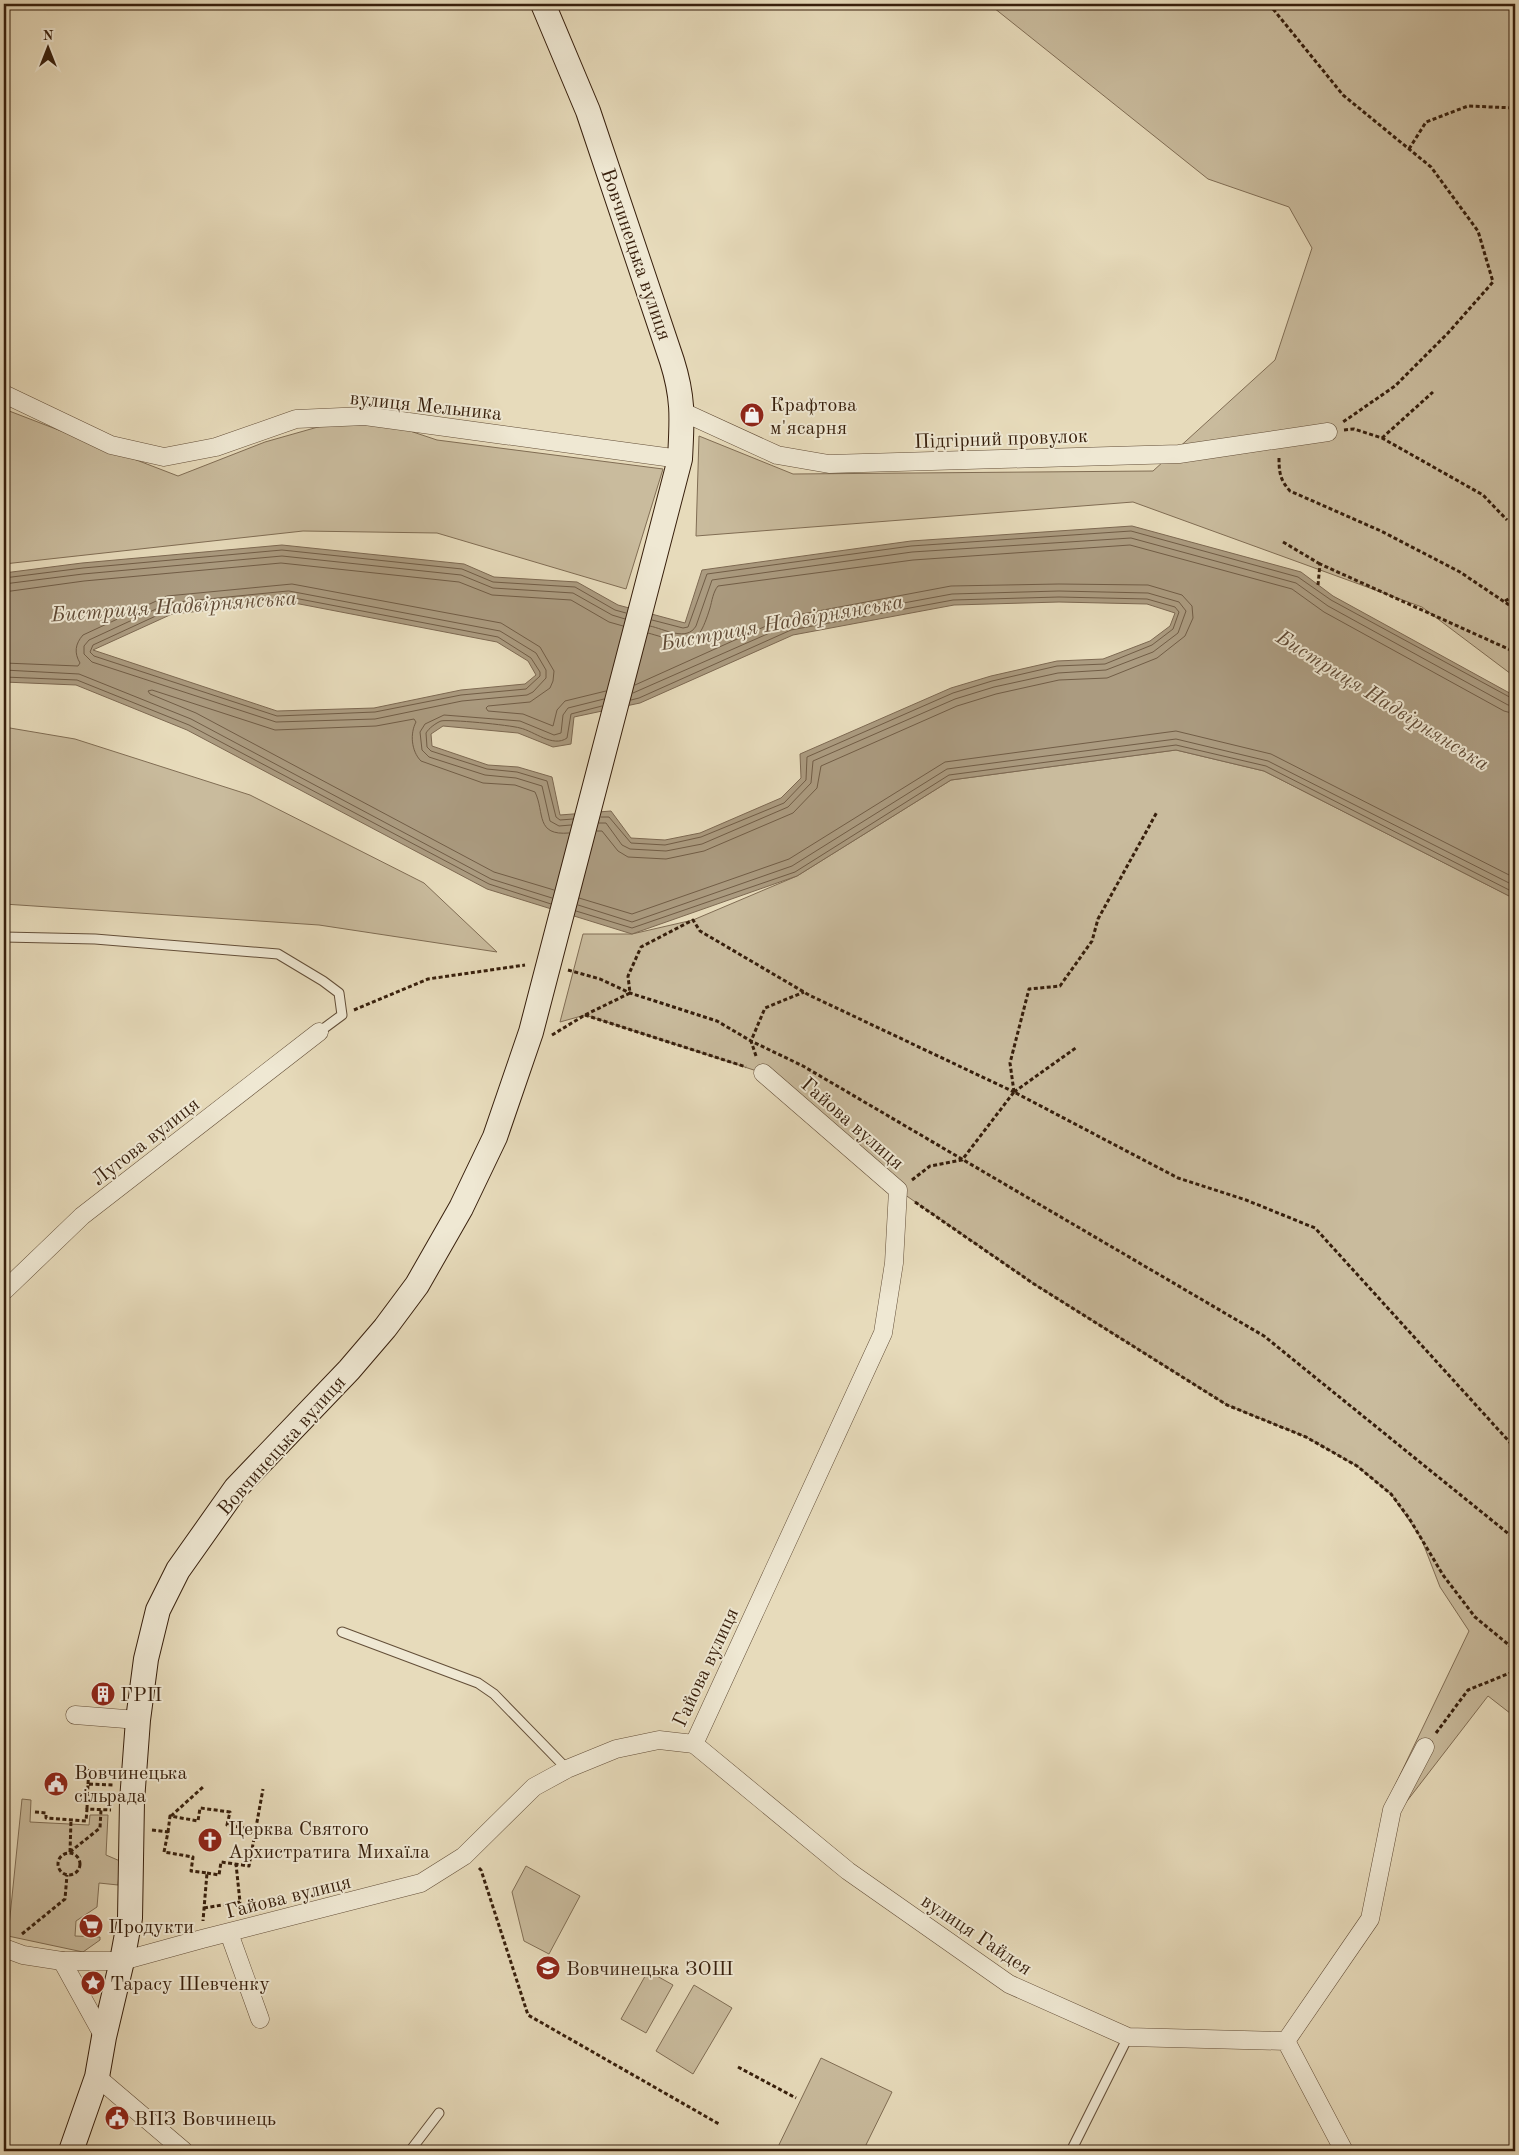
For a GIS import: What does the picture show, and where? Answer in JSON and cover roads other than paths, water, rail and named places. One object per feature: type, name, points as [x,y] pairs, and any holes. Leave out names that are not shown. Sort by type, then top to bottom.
[{"type":"street","name":"Вовчинецька вулиця","points":[[71,2151],[97,2077],[130,1918],[133,1794],[138,1720],[146,1659],[158,1610],[178,1570],[236,1488],[349,1370],[385,1328],[417,1285],[461,1208],[495,1137],[524,1058],[680,459],[683,412],[680,386],[588,111],[543,4]]},
{"type":"street","name":"вулиця Мельника","points":[[4,394],[111,445],[164,457],[216,447],[296,419],[365,416],[680,459]]},
{"type":"street","name":"Підгірний провулок","points":[[683,412],[777,456],[829,464],[1180,454],[1279,441],[1328,432]]},
{"type":"street","name":"Лугова вулиця","points":[[4,1291],[82,1216],[319,1032]]},
{"type":"street","name":"Гайова вулиця","points":[[5,1948],[23,1955],[62,1961],[122,1961],[421,1883],[464,1856],[534,1787],[567,1769],[616,1749],[659,1740],[694,1744],[883,1333],[894,1263],[898,1190],[763,1073]]},
{"type":"street","points":[[75,1715],[138,1720]]},
{"type":"street","name":"вулиця Гайдея","points":[[694,1744],[848,1871],[1009,1984],[1128,2037],[1286,2041]]},
{"type":"street","points":[[1344,2151],[1286,2041],[1370,1919],[1392,1810],[1425,1747]]},
{"type":"street","points":[[229,1933],[260,2019]]},
{"type":"street","points":[[62,1961],[104,2036]]},
{"type":"street","points":[[97,2077],[184,2151]]},
{"type":"lane","points":[[4,937],[95,939],[278,954],[339,993],[342,1014],[319,1032]]},
{"type":"lane","points":[[342,1632],[478,1683],[494,1694],[567,1769]]},
{"type":"lane","points":[[1071,2151],[1128,2037]]},
{"type":"lane","points":[[410,2151],[439,2113]]},
{"type":"water","name":"Бистриця Надвірнянська","points":[[1132,526],[1301,572],[1333,596],[1515,696],[1515,899],[1264,771],[1176,750],[951,780],[797,876],[632,934],[487,889],[187,730],[76,685],[4,682],[4,573],[82,563],[282,545],[464,564],[494,577],[577,582],[618,605],[685,623],[702,570],[911,541]],"holes":[[[289,602],[497,642],[528,661],[536,675],[525,684],[461,690],[374,708],[277,711],[93,650],[172,614]],[[1059,602],[1147,604],[1175,613],[1170,626],[1150,641],[1103,659],[1057,661],[991,676],[951,688],[800,754],[801,778],[781,798],[700,833],[665,840],[631,838],[611,811],[560,815],[552,777],[518,767],[488,765],[432,746],[431,734],[443,726],[518,733],[553,747],[571,744],[574,717],[640,703],[793,635],[954,605]]]},
{"type":"place","name":"Крафтова м'ясарня","points":[[752,415]]},
{"type":"place","name":"ГРП","points":[[103,1694]]},
{"type":"place","name":"Вовчинецька сільрада","points":[[56,1784]]},
{"type":"place","name":"Церква Святого Архистратига Михаїла","points":[[210,1840]]},
{"type":"place","name":"Продукти","points":[[91,1926]]},
{"type":"place","name":"Вовчинецька ЗОШ","points":[[548,1968]]},
{"type":"place","name":"Тарасу Шевченку","points":[[93,1983]]},
{"type":"place","name":"ВПЗ Вовчинець","points":[[117,2118]]}]
